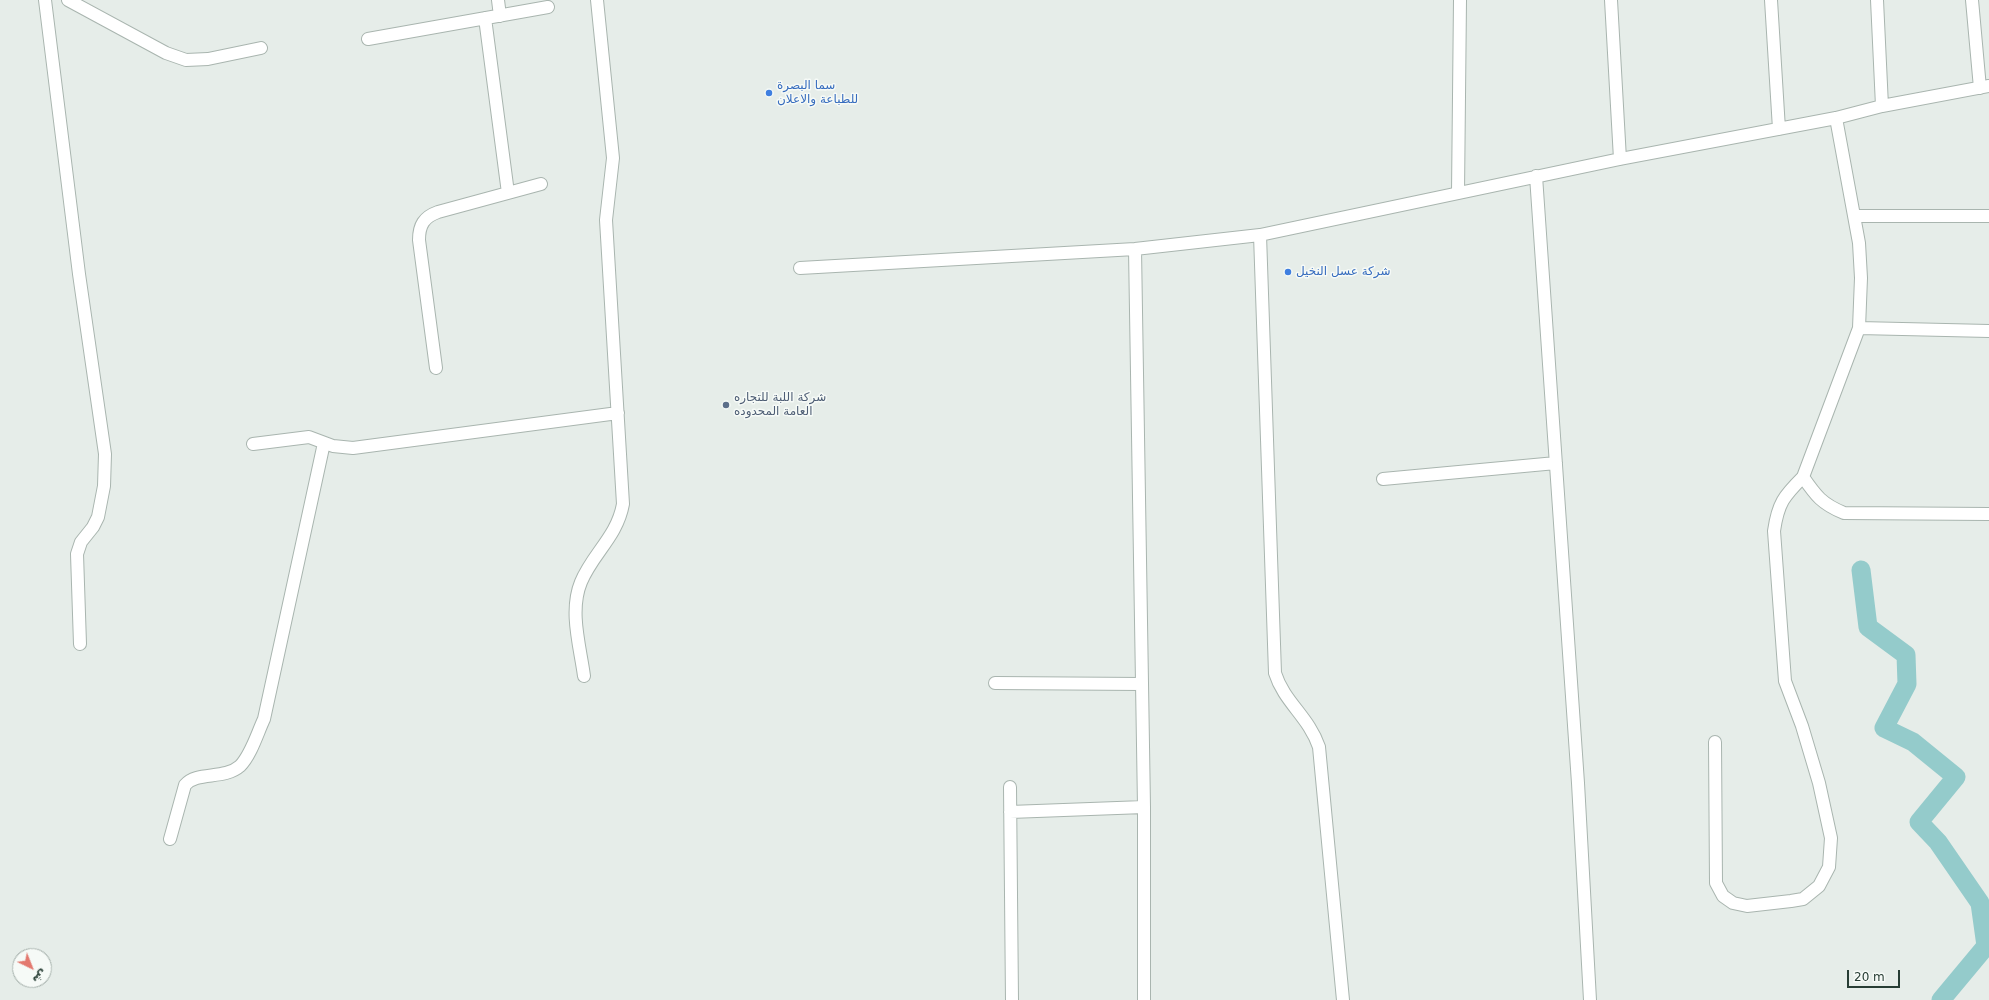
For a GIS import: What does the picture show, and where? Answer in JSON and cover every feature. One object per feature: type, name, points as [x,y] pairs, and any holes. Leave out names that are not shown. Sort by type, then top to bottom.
[{"type":"street","points":[[45,0],[79,274],[105,454],[104,486],[98,517],[93,527],[81,542],[76,554],[80,644]]},
{"type":"street","points":[[68,0],[166,53],[186,60],[208,59],[261,48]]},
{"type":"street","points":[[498,0],[500,16]]},
{"type":"street","points":[[584,676],[576,609],[577,595],[581,582],[613,534],[621,515],[623,494],[606,220],[612,158],[597,0]]},
{"type":"street","points":[[1458,193],[1460,0]]},
{"type":"street","points":[[1611,0],[1620,158]]},
{"type":"street","points":[[1772,0],[1779,129]]},
{"type":"street","points":[[1877,0],[1882,106]]},
{"type":"street","points":[[800,268],[1135,249],[1260,235],[1620,158],[1836,118],[1882,106],[1984,87],[1972,0]]},
{"type":"street","points":[[368,39],[548,7]]},
{"type":"street","points":[[486,18],[508,193]]},
{"type":"street","points":[[1715,742],[1716,883],[1723,896],[1734,903],[1747,906],[1803,899],[1819,886],[1830,867],[1831,838],[1819,783],[1802,726],[1785,681],[1774,531],[1777,510],[1787,493],[1803,477],[1859,328],[1861,278],[1859,242],[1836,118]]},
{"type":"street","points":[[1536,176],[1578,791],[1590,1000]]},
{"type":"street","points":[[436,368],[419,240],[421,226],[429,215],[540,184]]},
{"type":"street","points":[[1854,216],[1989,216]]},
{"type":"street","points":[[1260,235],[1275,673],[1282,690],[1309,724],[1319,747],[1343,1000]]},
{"type":"street","points":[[1135,249],[1144,807],[1144,1000]]},
{"type":"street","points":[[1859,328],[1989,331]]},
{"type":"street","points":[[253,444],[309,437],[343,448],[353,448],[618,413]]},
{"type":"street","points":[[170,839],[185,785],[193,779],[228,773],[241,765],[264,719],[324,443]]},
{"type":"street","points":[[1383,479],[1556,463]]},
{"type":"street","points":[[1803,477],[1817,497],[1829,507],[1844,513],[1989,514]]},
{"type":"street","points":[[995,683],[1142,684]]},
{"type":"street","points":[[1010,787],[1012,1000]]},
{"type":"street","points":[[1010,812],[1144,807]]},
{"type":"waterway","points":[[1861,570],[1868,627],[1906,655],[1907,684],[1884,728],[1913,742],[1956,777],[1919,822],[1938,842],[1980,903],[1986,946],[1941,1000]]},
{"type":"place","name":"سما البصرة للطباعة والاعلان","points":[[769,93]]},
{"type":"place","name":"شركة عسل النخيل","points":[[1288,272]]},
{"type":"place","name":"شركة اللبة للتجاره العامة المحدوده","points":[[726,405]]}]
